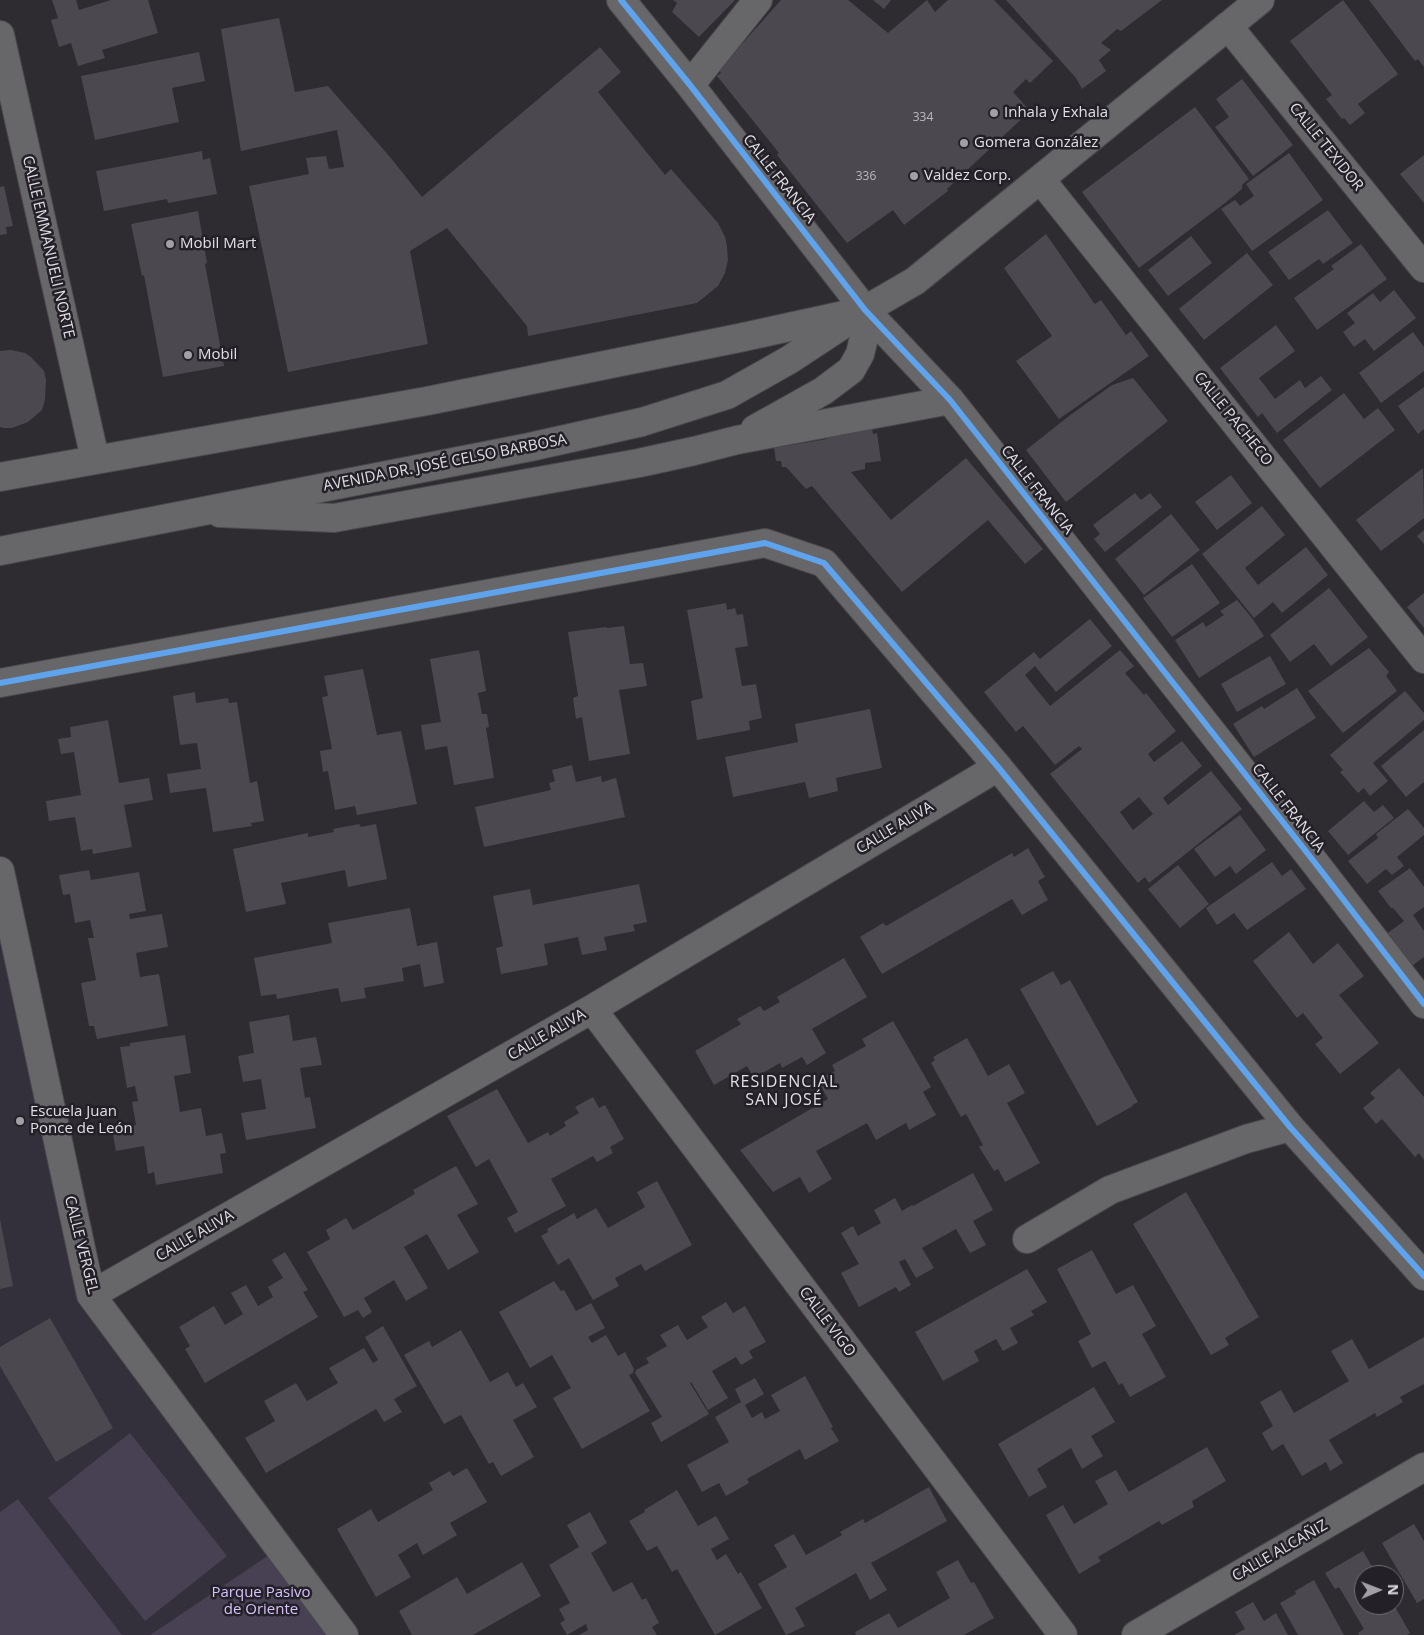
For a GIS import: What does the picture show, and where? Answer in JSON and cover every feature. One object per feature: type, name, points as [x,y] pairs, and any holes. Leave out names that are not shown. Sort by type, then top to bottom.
[{"type":"street","name":"CALLE FRANCIA","points":[[621,0],[865,310],[950,400],[1424,1004]]},
{"type":"street","points":[[690,86],[758,0]]},
{"type":"street","name":"AVENIDA DR. JOSÉ CELSO BARBOSA","points":[[0,551],[530,448],[642,422],[727,395],[789,360],[865,310],[915,281],[1260,0]]},
{"type":"street","name":"CALLE TEXIDOR","points":[[1228,26],[1424,268]]},
{"type":"street","name":"CALLE EMMANUELI NORTE","points":[[0,35],[95,459]]},
{"type":"street","name":"CALLE PACHECO","points":[[1041,180],[1424,659]]},
{"type":"street","points":[[737,440],[824,391],[851,370],[860,354],[865,333],[865,310]]},
{"type":"street","name":"AVENIDA DR. JOSÉ CELSO BARBOSA","points":[[0,477],[427,401],[729,340],[865,310]]},
{"type":"street","points":[[201,512],[334,518],[638,463],[694,452],[737,440],[950,400]]},
{"type":"street","points":[[0,683],[765,543],[824,563],[998,767],[1290,1127],[1424,1276]]},
{"type":"street","name":"CALLE ALIVA","points":[[90,1296],[592,1009],[998,767]]},
{"type":"street","name":"CALLE VERGEL","points":[[0,870],[90,1296],[344,1635]]},
{"type":"street","name":"CALLE VIGO","points":[[592,1009],[1062,1635]]},
{"type":"street","points":[[1027,1239],[1110,1190],[1246,1139],[1290,1127]]},
{"type":"street","name":"CALLE ALCAÑIZ","points":[[1136,1635],[1424,1467]]},
{"type":"shaded area","name":"Escuela Juan Ponce de León","points":[[0,936],[79,1305],[269,1555],[150,1635],[122,1635],[18,1499],[0,1512]]},
{"type":"green space","points":[[130,1433],[227,1556],[145,1621],[48,1498]]},
{"type":"green space","points":[[18,1499],[122,1635],[0,1635],[0,1512]]},
{"type":"green space","name":"Parque Pasivo de Oriente","points":[[269,1555],[329,1635],[150,1635]]},
{"type":"building","points":[[52,0],[76,0],[79,10],[111,0],[148,0],[158,33],[102,50],[105,58],[78,66],[71,43],[59,47],[51,20],[58,18]]},
{"type":"building","points":[[673,0],[735,0],[699,37],[672,12],[677,3]]},
{"type":"building","points":[[781,0],[848,0],[888,33],[927,0],[935,12],[948,0],[994,0],[1053,61],[1030,83],[1026,79],[1013,92],[1030,111],[947,189],[948,191],[904,225],[893,210],[847,243],[777,155],[779,153],[717,76],[721,73],[719,70]]},
{"type":"building","points":[[873,0],[891,0],[884,9]]},
{"type":"building","points":[[1006,0],[1162,0],[1121,31],[1117,29],[1101,43],[1111,50],[1099,60],[1106,71],[1082,89],[1076,78]]},
{"type":"building","points":[[1343,0],[1398,74],[1358,104],[1365,113],[1350,125],[1344,118],[1342,119],[1326,99],[1332,95],[1290,41]]},
{"type":"building","points":[[1369,0],[1424,0],[1424,67],[1418,59],[1415,61]]},
{"type":"building","points":[[279,18],[295,92],[328,86],[422,197],[600,47],[621,72],[598,92],[665,175],[671,169],[718,223],[725,237],[728,260],[725,273],[718,286],[697,303],[528,336],[527,326],[447,228],[410,251],[428,344],[288,372],[249,186],[309,174],[306,158],[326,156],[329,169],[344,167],[337,130],[241,151],[221,29]]},
{"type":"building","points":[[199,52],[205,81],[172,88],[179,122],[95,140],[81,76]]},
{"type":"building","points":[[1242,79],[1293,145],[1253,176],[1215,127],[1229,117],[1216,99]]},
{"type":"building","points":[[1195,107],[1249,179],[1242,185],[1242,189],[1225,203],[1139,268],[1082,192]]},
{"type":"building","points":[[202,151],[203,160],[210,158],[217,194],[168,203],[167,199],[104,211],[96,171]]},
{"type":"building","points":[[1289,153],[1323,200],[1252,251],[1221,209],[1235,200],[1240,206],[1254,196],[1246,184]]},
{"type":"building","points":[[1424,155],[1424,203],[1400,174]]},
{"type":"building","points":[[4,186],[13,226],[6,227],[7,234],[0,235],[0,187]]},
{"type":"building","points":[[1328,210],[1353,243],[1323,264],[1319,259],[1289,280],[1268,252]]},
{"type":"building","points":[[198,211],[207,263],[205,264],[224,366],[163,377],[144,275],[142,276],[131,224]]},
{"type":"building","points":[[1046,234],[1094,303],[1101,300],[1126,335],[1131,331],[1149,356],[1059,419],[1016,361],[1052,336],[1004,268]]},
{"type":"building","points":[[1191,236],[1212,263],[1168,296],[1148,270]]},
{"type":"building","points":[[1361,244],[1387,279],[1317,330],[1294,298],[1334,269],[1331,266]]},
{"type":"building","points":[[1247,253],[1273,285],[1204,340],[1179,309]]},
{"type":"building","points":[[1394,290],[1416,318],[1374,351],[1365,339],[1354,347],[1343,332],[1355,323],[1347,313],[1373,293],[1380,302]]},
{"type":"building","points":[[1276,325],[1295,351],[1259,378],[1275,399],[1300,380],[1305,388],[1321,376],[1332,390],[1277,433],[1262,413],[1258,417],[1220,368]]},
{"type":"building","points":[[1413,332],[1424,347],[1424,371],[1381,403],[1359,373]]},
{"type":"building","points":[[11,350],[25,353],[44,371],[46,380],[45,400],[42,410],[28,422],[12,428],[3,428],[0,427],[0,351]]},
{"type":"building","points":[[1133,378],[1168,421],[1066,502],[1026,450],[1112,385]]},
{"type":"building","points":[[1424,387],[1424,429],[1418,434],[1398,406]]},
{"type":"building","points":[[1344,393],[1364,419],[1378,408],[1395,430],[1320,488],[1283,440]]},
{"type":"building","points":[[871,423],[873,434],[877,433],[881,461],[865,463],[865,469],[851,472],[891,520],[966,458],[1043,549],[1025,564],[988,520],[902,592],[812,486],[806,489],[786,467],[782,467],[781,461],[776,461],[774,448],[827,439],[826,430]]},
{"type":"building","points":[[1423,468],[1424,518],[1381,551],[1356,520]]},
{"type":"building","points":[[1231,475],[1252,503],[1217,530],[1195,502]]},
{"type":"building","points":[[1135,493],[1141,500],[1150,493],[1162,507],[1105,552],[1094,539],[1100,534],[1093,525]]},
{"type":"building","points":[[1262,506],[1285,535],[1245,568],[1258,585],[1306,547],[1328,575],[1282,613],[1273,602],[1254,618],[1202,554]]},
{"type":"building","points":[[1171,514],[1200,550],[1144,595],[1115,559]]},
{"type":"building","points":[[1424,530],[1424,544],[1417,536]]},
{"type":"building","points":[[1192,564],[1220,603],[1172,637],[1143,598]]},
{"type":"building","points":[[1329,588],[1368,637],[1331,666],[1314,644],[1290,662],[1270,635]]},
{"type":"building","points":[[1424,593],[1424,628],[1407,607]]},
{"type":"building","points":[[1237,600],[1264,636],[1199,678],[1175,640],[1203,622],[1206,627],[1224,615],[1220,611]]},
{"type":"building","points":[[726,603],[727,610],[735,608],[737,615],[743,614],[748,646],[735,648],[742,686],[756,684],[762,718],[749,721],[750,730],[697,740],[691,701],[703,698],[687,610]]},
{"type":"building","points":[[1090,619],[1112,646],[1056,692],[1035,666],[1025,675],[1050,706],[1120,650],[1134,666],[1125,673],[1144,695],[1146,693],[1176,731],[1148,754],[1154,762],[1182,741],[1202,766],[1163,798],[1168,805],[1211,771],[1242,809],[1149,883],[1145,877],[1138,883],[1050,774],[1082,749],[1079,746],[1055,765],[1023,726],[1016,732],[984,692],[1034,652],[1040,659]],"holes":[[[1139,797],[1153,814],[1133,830],[1120,812]]]},
{"type":"building","points":[[624,626],[630,664],[643,663],[647,686],[619,690],[630,754],[589,761],[582,717],[576,719],[573,698],[578,696],[568,632]]},
{"type":"building","points":[[1369,648],[1389,672],[1386,676],[1397,691],[1343,733],[1308,691]]},
{"type":"building","points":[[479,650],[486,691],[478,693],[482,714],[487,714],[489,727],[486,728],[494,778],[454,785],[447,746],[425,750],[421,725],[441,722],[430,659]]},
{"type":"building","points":[[1270,656],[1286,684],[1237,712],[1221,684]]},
{"type":"building","points":[[363,669],[377,735],[401,731],[417,804],[357,815],[355,806],[335,810],[328,771],[323,772],[320,751],[332,749],[322,697],[328,696],[324,676]]},
{"type":"building","points":[[1297,688],[1316,718],[1254,757],[1233,724],[1262,706],[1264,709]]},
{"type":"building","points":[[1405,691],[1424,713],[1424,720],[1373,763],[1388,781],[1370,796],[1364,788],[1358,793],[1340,772],[1343,770],[1330,755]]},
{"type":"building","points":[[195,692],[196,703],[228,698],[229,703],[237,702],[250,783],[257,781],[264,821],[251,823],[252,826],[213,832],[206,788],[170,793],[167,774],[201,769],[197,743],[180,745],[173,696]]},
{"type":"building","points":[[870,709],[882,768],[836,778],[838,791],[809,798],[805,782],[733,797],[725,757],[798,742],[795,724]]},
{"type":"building","points":[[108,720],[119,783],[149,778],[153,800],[124,805],[132,847],[93,854],[92,849],[81,851],[75,817],[49,821],[46,801],[81,795],[74,752],[61,754],[58,739],[71,737],[70,727]]},
{"type":"building","points":[[1424,730],[1424,782],[1406,797],[1381,766]]},
{"type":"building","points":[[572,765],[576,782],[601,776],[602,782],[616,778],[625,817],[484,847],[475,807],[551,790],[549,783],[555,781],[552,770]]},
{"type":"building","points":[[1364,801],[1374,812],[1383,805],[1394,818],[1348,855],[1328,831]]},
{"type":"building","points":[[1408,809],[1424,828],[1424,835],[1397,857],[1404,866],[1392,875],[1386,869],[1367,884],[1348,861],[1378,838],[1376,834]]},
{"type":"building","points":[[1240,815],[1266,850],[1236,874],[1230,866],[1215,877],[1194,849]]},
{"type":"building","points":[[359,824],[361,827],[376,824],[387,879],[348,887],[345,870],[281,883],[286,904],[246,912],[233,849],[308,833],[308,837],[334,832],[333,829]]},
{"type":"building","points":[[1028,848],[1045,877],[1038,881],[1048,900],[1022,915],[1012,899],[882,974],[860,937],[883,923],[886,926],[1012,853],[1014,857]]},
{"type":"building","points":[[1272,862],[1282,876],[1291,869],[1306,889],[1247,930],[1234,913],[1217,925],[1206,908]]},
{"type":"building","points":[[1178,865],[1209,904],[1180,928],[1148,889]]},
{"type":"building","points":[[1410,868],[1424,887],[1424,907],[1413,915],[1424,931],[1424,957],[1409,968],[1385,935],[1404,921],[1378,891]]},
{"type":"building","points":[[89,870],[91,880],[139,872],[146,911],[129,914],[130,919],[162,914],[168,947],[136,953],[140,977],[159,974],[168,1026],[97,1039],[94,1026],[89,1026],[81,983],[96,980],[88,938],[94,938],[90,920],[75,923],[70,894],[63,895],[59,875]]},
{"type":"building","points":[[639,884],[647,922],[633,925],[635,931],[604,937],[607,950],[582,955],[578,937],[544,944],[548,965],[501,974],[496,948],[503,946],[493,896],[530,889],[533,905]]},
{"type":"building","points":[[410,908],[417,946],[437,942],[444,983],[424,987],[420,964],[402,968],[404,981],[364,988],[366,998],[341,1002],[338,988],[277,999],[276,994],[261,996],[254,958],[332,943],[328,923]]},
{"type":"building","points":[[1289,932],[1313,964],[1338,943],[1364,976],[1339,995],[1379,1043],[1340,1074],[1315,1044],[1323,1038],[1303,1013],[1297,1018],[1253,961]]},
{"type":"building","points":[[844,958],[867,997],[812,1029],[826,1053],[807,1065],[802,1057],[782,1068],[780,1063],[754,1078],[747,1066],[714,1085],[695,1051],[741,1024],[737,1019],[760,1006],[764,1011],[780,1002],[777,997]]},
{"type":"building","points":[[1053,971],[1061,985],[1070,980],[1138,1102],[1097,1126],[1020,989]]},
{"type":"building","points":[[289,1015],[293,1041],[316,1037],[322,1065],[300,1068],[305,1098],[310,1097],[316,1128],[246,1140],[241,1113],[266,1109],[261,1079],[243,1082],[238,1056],[254,1053],[249,1022]]},
{"type":"building","points":[[893,1021],[931,1087],[923,1092],[936,1115],[909,1130],[906,1123],[876,1140],[867,1123],[816,1151],[832,1179],[809,1193],[800,1177],[773,1192],[740,1150],[828,1099],[817,1080],[835,1071],[832,1065],[866,1046],[862,1039]]},
{"type":"building","points":[[185,1035],[191,1073],[174,1076],[180,1112],[201,1108],[206,1136],[222,1133],[226,1153],[220,1154],[223,1173],[156,1185],[154,1172],[148,1174],[144,1146],[116,1151],[112,1129],[136,1125],[132,1102],[138,1101],[135,1086],[127,1088],[120,1047],[130,1046],[130,1043]]},
{"type":"building","points":[[967,1038],[988,1076],[1009,1064],[1025,1093],[1007,1103],[1040,1163],[1005,1182],[998,1169],[994,1171],[979,1147],[983,1145],[966,1114],[961,1117],[931,1063],[935,1060],[933,1057]]},
{"type":"building","points":[[1399,1068],[1424,1097],[1424,1160],[1419,1153],[1415,1157],[1382,1119],[1376,1124],[1363,1108],[1375,1098],[1370,1093]]},
{"type":"building","points":[[497,1089],[528,1143],[548,1132],[550,1136],[566,1126],[564,1122],[579,1113],[575,1107],[593,1097],[599,1108],[605,1105],[624,1139],[610,1147],[613,1153],[597,1162],[593,1156],[551,1179],[566,1206],[515,1233],[507,1218],[518,1212],[489,1159],[476,1167],[447,1116]]},
{"type":"building","points":[[456,1166],[478,1204],[457,1215],[479,1252],[448,1270],[427,1234],[404,1247],[428,1288],[406,1301],[394,1280],[364,1298],[372,1312],[363,1318],[358,1310],[344,1317],[307,1252],[330,1239],[326,1230],[346,1218],[353,1230],[415,1194],[413,1190]]},
{"type":"building","points":[[973,1173],[993,1210],[973,1221],[986,1245],[970,1253],[956,1229],[922,1248],[934,1268],[916,1278],[905,1259],[899,1262],[911,1285],[899,1292],[896,1287],[859,1307],[841,1273],[859,1264],[841,1233],[853,1226],[858,1236],[881,1223],[874,1210],[895,1198],[902,1211]]},
{"type":"building","points":[[657,1181],[692,1245],[645,1271],[641,1264],[615,1278],[619,1286],[593,1300],[569,1258],[558,1265],[541,1236],[548,1232],[547,1229],[574,1213],[577,1219],[596,1208],[608,1228],[645,1207],[637,1192]]},
{"type":"building","points":[[1186,1192],[1259,1317],[1225,1338],[1229,1345],[1211,1355],[1133,1224]]},
{"type":"building","points":[[0,1219],[13,1286],[0,1289]]},
{"type":"building","points":[[1092,1250],[1116,1294],[1133,1285],[1156,1326],[1142,1334],[1166,1377],[1130,1397],[1122,1383],[1119,1385],[1105,1361],[1092,1368],[1078,1341],[1091,1334],[1057,1269]]},
{"type":"building","points":[[285,1252],[308,1290],[303,1292],[318,1317],[205,1383],[185,1349],[190,1346],[179,1327],[214,1306],[225,1325],[243,1314],[231,1293],[246,1285],[258,1306],[273,1297],[268,1287],[283,1278],[272,1260]]},
{"type":"building","points":[[1027,1269],[1047,1302],[1031,1311],[1034,1315],[1010,1328],[1018,1343],[1003,1351],[996,1339],[974,1351],[979,1361],[943,1381],[915,1332]]},
{"type":"building","points":[[554,1281],[561,1291],[564,1290],[576,1311],[591,1303],[605,1328],[588,1337],[592,1343],[606,1335],[618,1356],[625,1352],[634,1369],[633,1373],[629,1375],[650,1411],[582,1449],[553,1398],[571,1388],[552,1355],[530,1368],[499,1312]]},
{"type":"building","points":[[726,1302],[733,1313],[745,1306],[766,1342],[749,1351],[753,1358],[741,1365],[736,1357],[712,1371],[728,1398],[708,1410],[691,1382],[709,1414],[661,1442],[651,1423],[662,1417],[635,1373],[636,1370],[649,1363],[646,1358],[667,1346],[660,1335],[678,1325],[687,1340],[708,1327],[701,1317]]},
{"type":"building","points":[[50,1318],[113,1428],[56,1462],[0,1366],[0,1347]]},
{"type":"building","points":[[383,1326],[417,1386],[394,1399],[402,1412],[384,1422],[376,1409],[266,1473],[245,1438],[275,1421],[264,1401],[296,1383],[307,1401],[338,1383],[329,1368],[364,1348],[373,1363],[378,1360],[365,1337]]},
{"type":"building","points":[[461,1330],[490,1382],[508,1372],[516,1387],[523,1383],[537,1407],[513,1420],[534,1457],[501,1476],[493,1462],[489,1464],[461,1415],[444,1424],[404,1355],[429,1341],[432,1347]]},
{"type":"building","points":[[1424,1337],[1424,1384],[1400,1397],[1403,1402],[1377,1417],[1375,1413],[1329,1440],[1343,1463],[1330,1471],[1326,1462],[1302,1476],[1283,1444],[1272,1451],[1262,1433],[1273,1426],[1260,1402],[1281,1390],[1294,1413],[1349,1381],[1331,1351],[1352,1339],[1369,1369]]},
{"type":"building","points":[[805,1376],[839,1441],[805,1460],[800,1449],[747,1479],[749,1483],[726,1496],[719,1483],[702,1492],[687,1465],[729,1442],[715,1417],[741,1402],[735,1389],[755,1378],[764,1394],[745,1405],[752,1418],[762,1412],[765,1419],[780,1411],[771,1395]]},
{"type":"building","points":[[1094,1387],[1115,1422],[1091,1436],[1103,1456],[1082,1469],[1071,1448],[1037,1469],[1047,1487],[1029,1497],[998,1444]]},
{"type":"building","points":[[1207,1447],[1226,1481],[1192,1501],[1194,1507],[1162,1525],[1159,1521],[1098,1557],[1101,1561],[1079,1574],[1046,1515],[1063,1505],[1074,1524],[1108,1504],[1095,1481],[1116,1470],[1129,1492]]},
{"type":"building","points":[[467,1468],[487,1502],[450,1523],[457,1535],[423,1555],[417,1543],[398,1555],[411,1577],[376,1597],[337,1529],[371,1509],[378,1522],[433,1490],[429,1483],[450,1471],[453,1476]]},
{"type":"building","points":[[929,1487],[947,1521],[871,1563],[887,1590],[870,1600],[856,1573],[795,1608],[805,1626],[786,1635],[758,1584],[787,1567],[774,1545],[794,1534],[806,1555],[842,1535],[840,1532],[863,1519],[865,1523]]},
{"type":"building","points":[[677,1490],[698,1526],[716,1516],[729,1539],[711,1549],[717,1560],[726,1554],[738,1574],[741,1572],[762,1608],[715,1635],[677,1569],[672,1572],[657,1546],[647,1551],[629,1521]]},
{"type":"building","points":[[590,1512],[607,1543],[591,1553],[613,1592],[632,1582],[642,1600],[646,1598],[659,1623],[652,1627],[657,1635],[579,1635],[588,1630],[586,1624],[567,1635],[560,1623],[565,1620],[559,1609],[570,1603],[549,1565],[579,1547],[567,1525]]},
{"type":"building","points":[[1414,1524],[1424,1541],[1424,1599],[1417,1603],[1404,1581],[1404,1565],[1395,1565],[1382,1543]]},
{"type":"building","points":[[1363,1551],[1371,1565],[1354,1565],[1354,1612],[1339,1587],[1335,1589],[1325,1573]]},
{"type":"building","points":[[958,1560],[971,1583],[974,1582],[994,1618],[964,1635],[856,1635],[855,1632],[889,1613],[898,1628],[950,1598],[936,1572]]},
{"type":"building","points":[[522,1562],[541,1596],[473,1635],[412,1635],[399,1611],[457,1577],[467,1594]]},
{"type":"building","points":[[1314,1580],[1344,1635],[1298,1635],[1280,1603],[1296,1594],[1295,1591]]},
{"type":"building","points":[[1253,1602],[1264,1621],[1276,1613],[1288,1635],[1234,1635],[1245,1629],[1235,1612]]},
{"type":"building","points":[[1356,1615],[1400,1615],[1410,1633],[1407,1635],[1359,1635],[1358,1633],[1364,1629]]},
{"type":"cycle path","points":[[621,0],[690,85],[865,310],[950,400],[1424,1004]]},
{"type":"cycle path","points":[[0,683],[765,543],[824,563],[998,767],[1290,1127],[1424,1276]]},
{"type":"place","name":"Inhala y Exhala","points":[[994,113]]},
{"type":"place","name":"Gomera González","points":[[964,143]]},
{"type":"place","name":"Valdez Corp.","points":[[914,176]]},
{"type":"place","name":"Mobil Mart","points":[[170,244]]},
{"type":"place","name":"Mobil","points":[[188,355]]},
{"type":"place","name":"Escuela Juan Ponce de León","points":[[20,1121]]},
{"type":"district","name":"RESIDENCIAL SAN JOSÉ","points":[[784,1091]]}]
